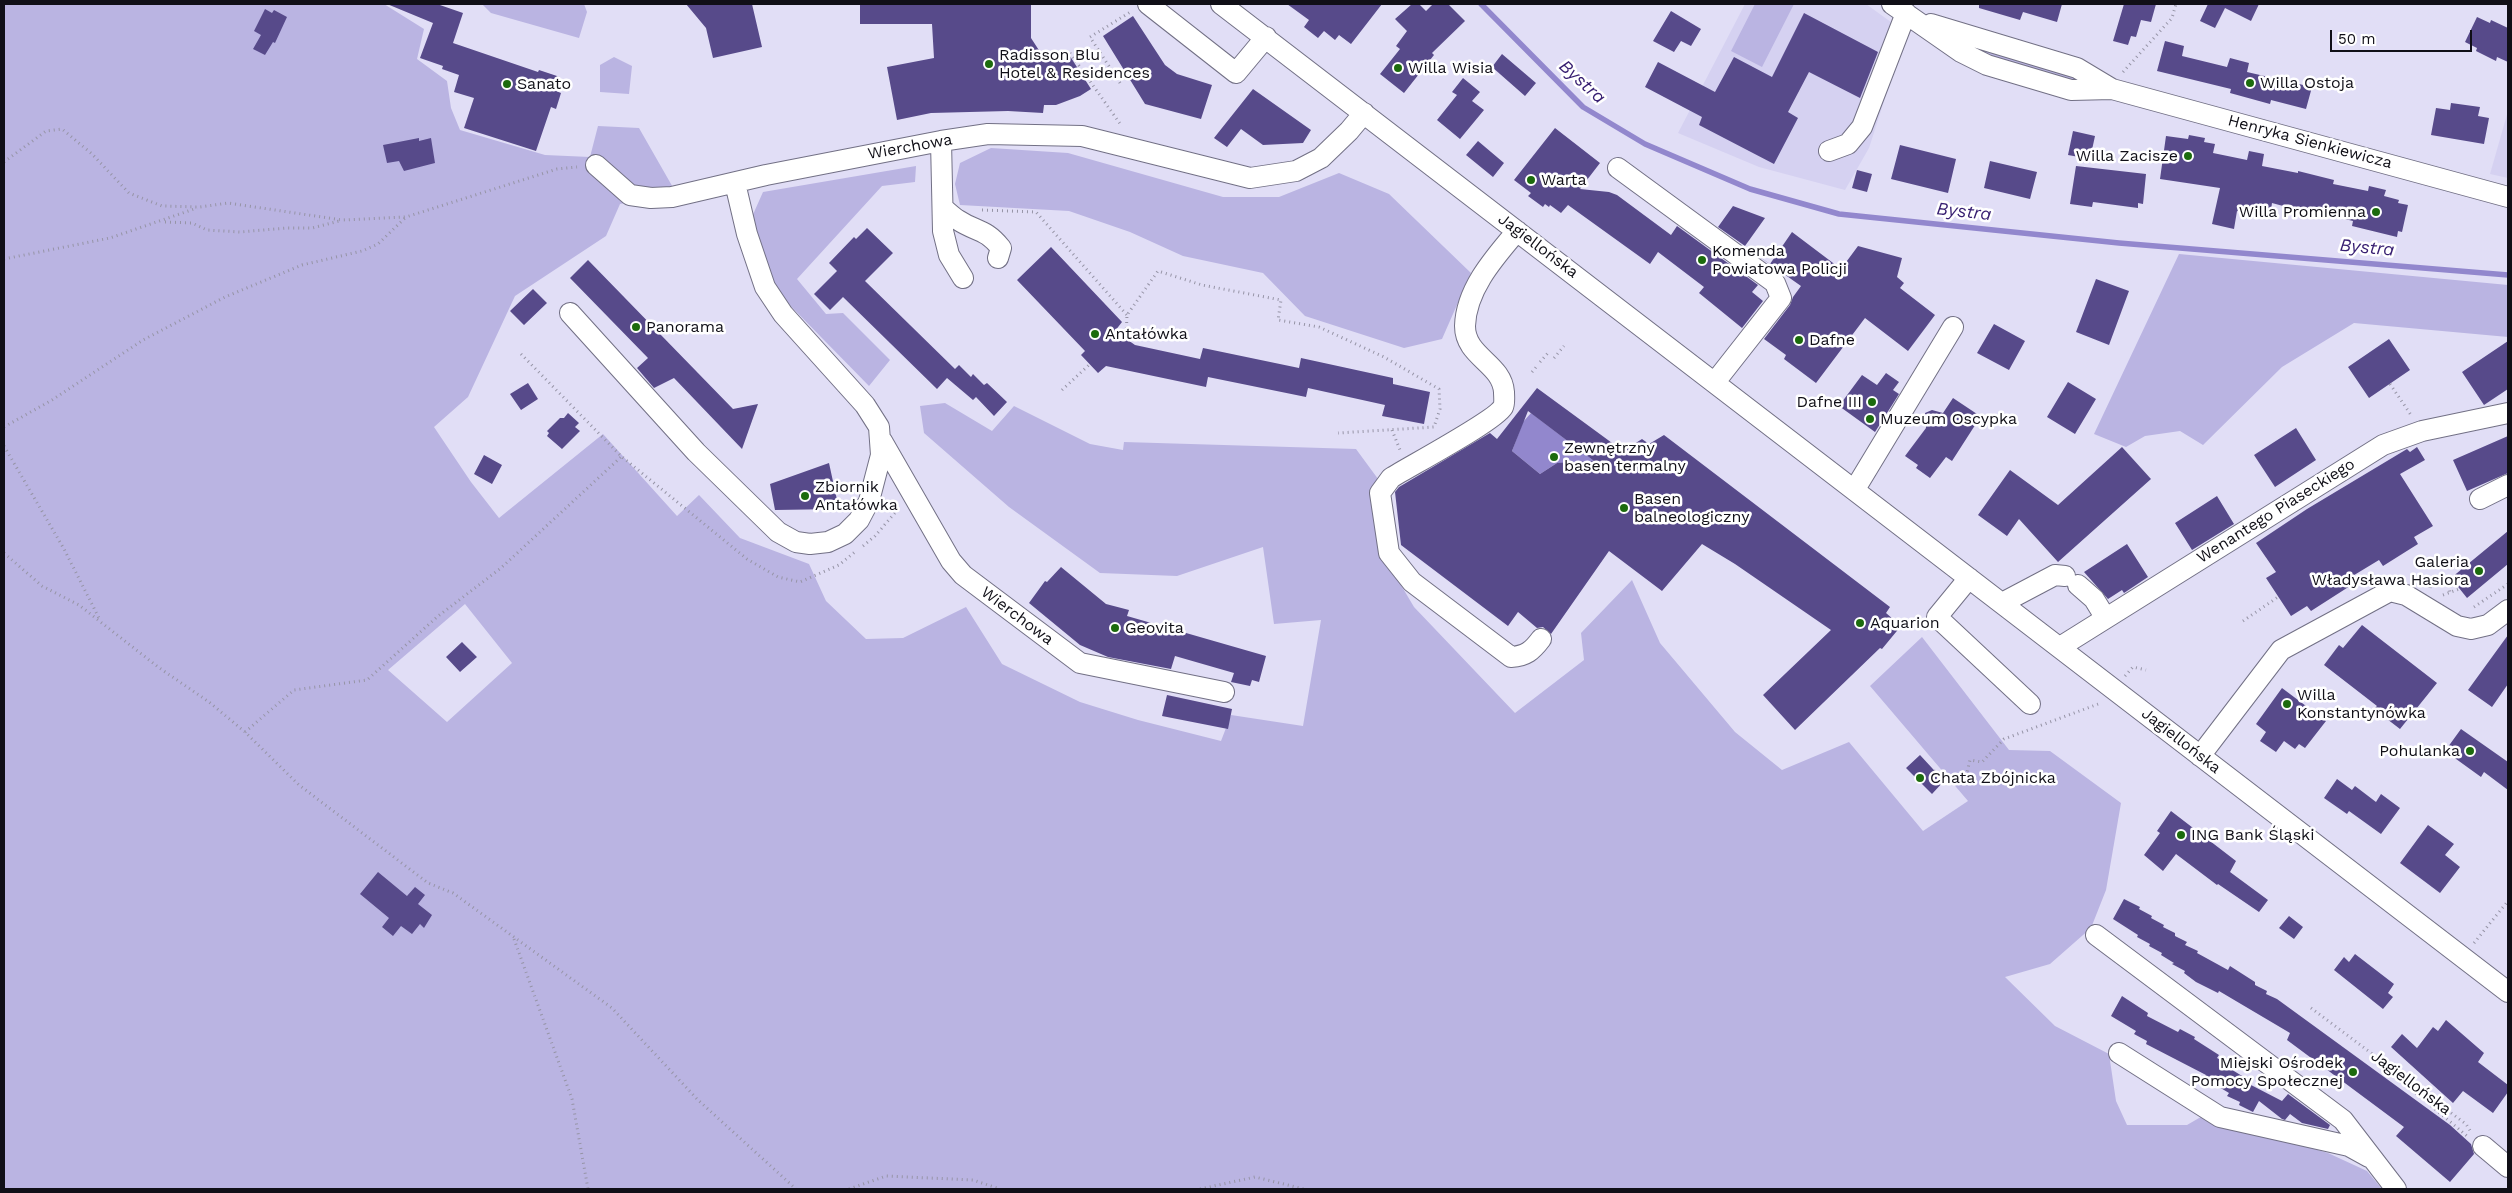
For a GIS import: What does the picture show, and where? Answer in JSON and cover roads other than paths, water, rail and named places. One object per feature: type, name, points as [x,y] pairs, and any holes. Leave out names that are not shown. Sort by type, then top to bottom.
[{"type":"street","name":"Jagiellońska","points":[[1220,4],[1364,112],[2508,992]]},
{"type":"street","points":[[1142,6],[1236,73],[1266,37]]},
{"type":"street","points":[[1829,151],[1848,144],[1862,127],[1899,8]]},
{"type":"street","name":"Henryka Sienkiewicza","points":[[1899,8],[1953,31],[2077,68],[2112,89],[2508,197]]},
{"type":"street","name":"Wierchowa","points":[[570,313],[696,452],[741,498],[778,532],[796,542],[810,544],[828,542],[845,534],[859,520],[869,501],[881,455],[880,427],[865,406],[783,314],[765,287],[746,234],[735,183],[941,141],[988,134],[1082,136],[1250,178],[1296,171],[1321,158],[1349,131],[1364,112]]},
{"type":"street","points":[[941,141],[943,230],[949,255],[963,278]]},
{"type":"street","points":[[596,165],[630,195],[651,198],[672,197],[735,183]]},
{"type":"street","points":[[1618,168],[1775,283],[1781,298],[1715,382]]},
{"type":"street","points":[[943,208],[958,221],[984,230],[1001,248],[998,258]]},
{"type":"street","points":[[1517,231],[1491,262],[1477,284],[1465,326],[1471,347],[1500,375],[1504,386],[1503,407],[1487,420],[1391,478],[1380,492],[1390,553],[1412,582],[1511,657],[1523,656],[1532,651],[1541,639]]},
{"type":"street","points":[[1854,489],[1953,327]]},
{"type":"street","name":"Wenantego Piaseckiego","points":[[2060,647],[2383,444],[2422,431],[2508,413]]},
{"type":"street","name":"Wierchowa","points":[[882,441],[951,561],[963,575],[1080,662],[1224,692]]},
{"type":"street","points":[[2480,499],[2508,486]]},
{"type":"street","points":[[2002,603],[2055,575],[2071,580],[2094,599],[2105,617]]},
{"type":"street","points":[[1969,578],[1937,617],[2030,704]]},
{"type":"street","points":[[2200,756],[2281,650],[2390,591],[2416,600],[2452,622],[2471,629],[2488,625],[2508,610]]},
{"type":"street","points":[[2096,935],[2343,1120],[2396,1189]]},
{"type":"street","points":[[2119,1053],[2220,1117],[2349,1146],[2373,1159]]},
{"type":"street","points":[[2483,1146],[2508,1167]]},
{"type":"waterway","name":"Bystra","points":[[1481,4],[1583,107],[1645,144],[1750,189],[1839,214],[2119,243],[2508,275]]},
{"type":"place","name":"Radisson Blu Hotel & Residences","points":[[989,64]]},
{"type":"place","name":"Willa Wisia","points":[[1398,68]]},
{"type":"place","name":"Willa Ostoja","points":[[2250,83]]},
{"type":"place","name":"Sanato","points":[[507,84]]},
{"type":"place","name":"Willa Zacisze","points":[[2188,156]]},
{"type":"place","name":"Warta","points":[[1531,180]]},
{"type":"place","name":"Willa Promienna","points":[[2376,212]]},
{"type":"place","name":"Komenda Powiatowa Policji","points":[[1702,260]]},
{"type":"place","name":"Panorama","points":[[636,327]]},
{"type":"place","name":"Antałówka","points":[[1095,334]]},
{"type":"place","name":"Dafne","points":[[1799,340]]},
{"type":"place","name":"Dafne III","points":[[1872,402]]},
{"type":"place","name":"Muzeum Oscypka","points":[[1870,419]]},
{"type":"place","name":"Zewnętrzny basen termalny","points":[[1554,457]]},
{"type":"place","name":"Zbiornik Antałówka","points":[[805,496]]},
{"type":"place","name":"Basen balneologiczny","points":[[1624,508]]},
{"type":"place","name":"Galeria Władysława Hasiora","points":[[2479,571]]},
{"type":"place","name":"Aquarion","points":[[1860,623]]},
{"type":"place","name":"Geovita","points":[[1115,628]]},
{"type":"place","name":"Willa Konstantynówka","points":[[2287,704]]},
{"type":"place","name":"Pohulanka","points":[[2470,751]]},
{"type":"place","name":"Chata Zbójnicka","points":[[1920,778]]},
{"type":"place","name":"ING Bank Śląski","points":[[2181,835]]},
{"type":"place","name":"Miejski Ośrodek Pomocy Społecznej","points":[[2353,1072]]}]
